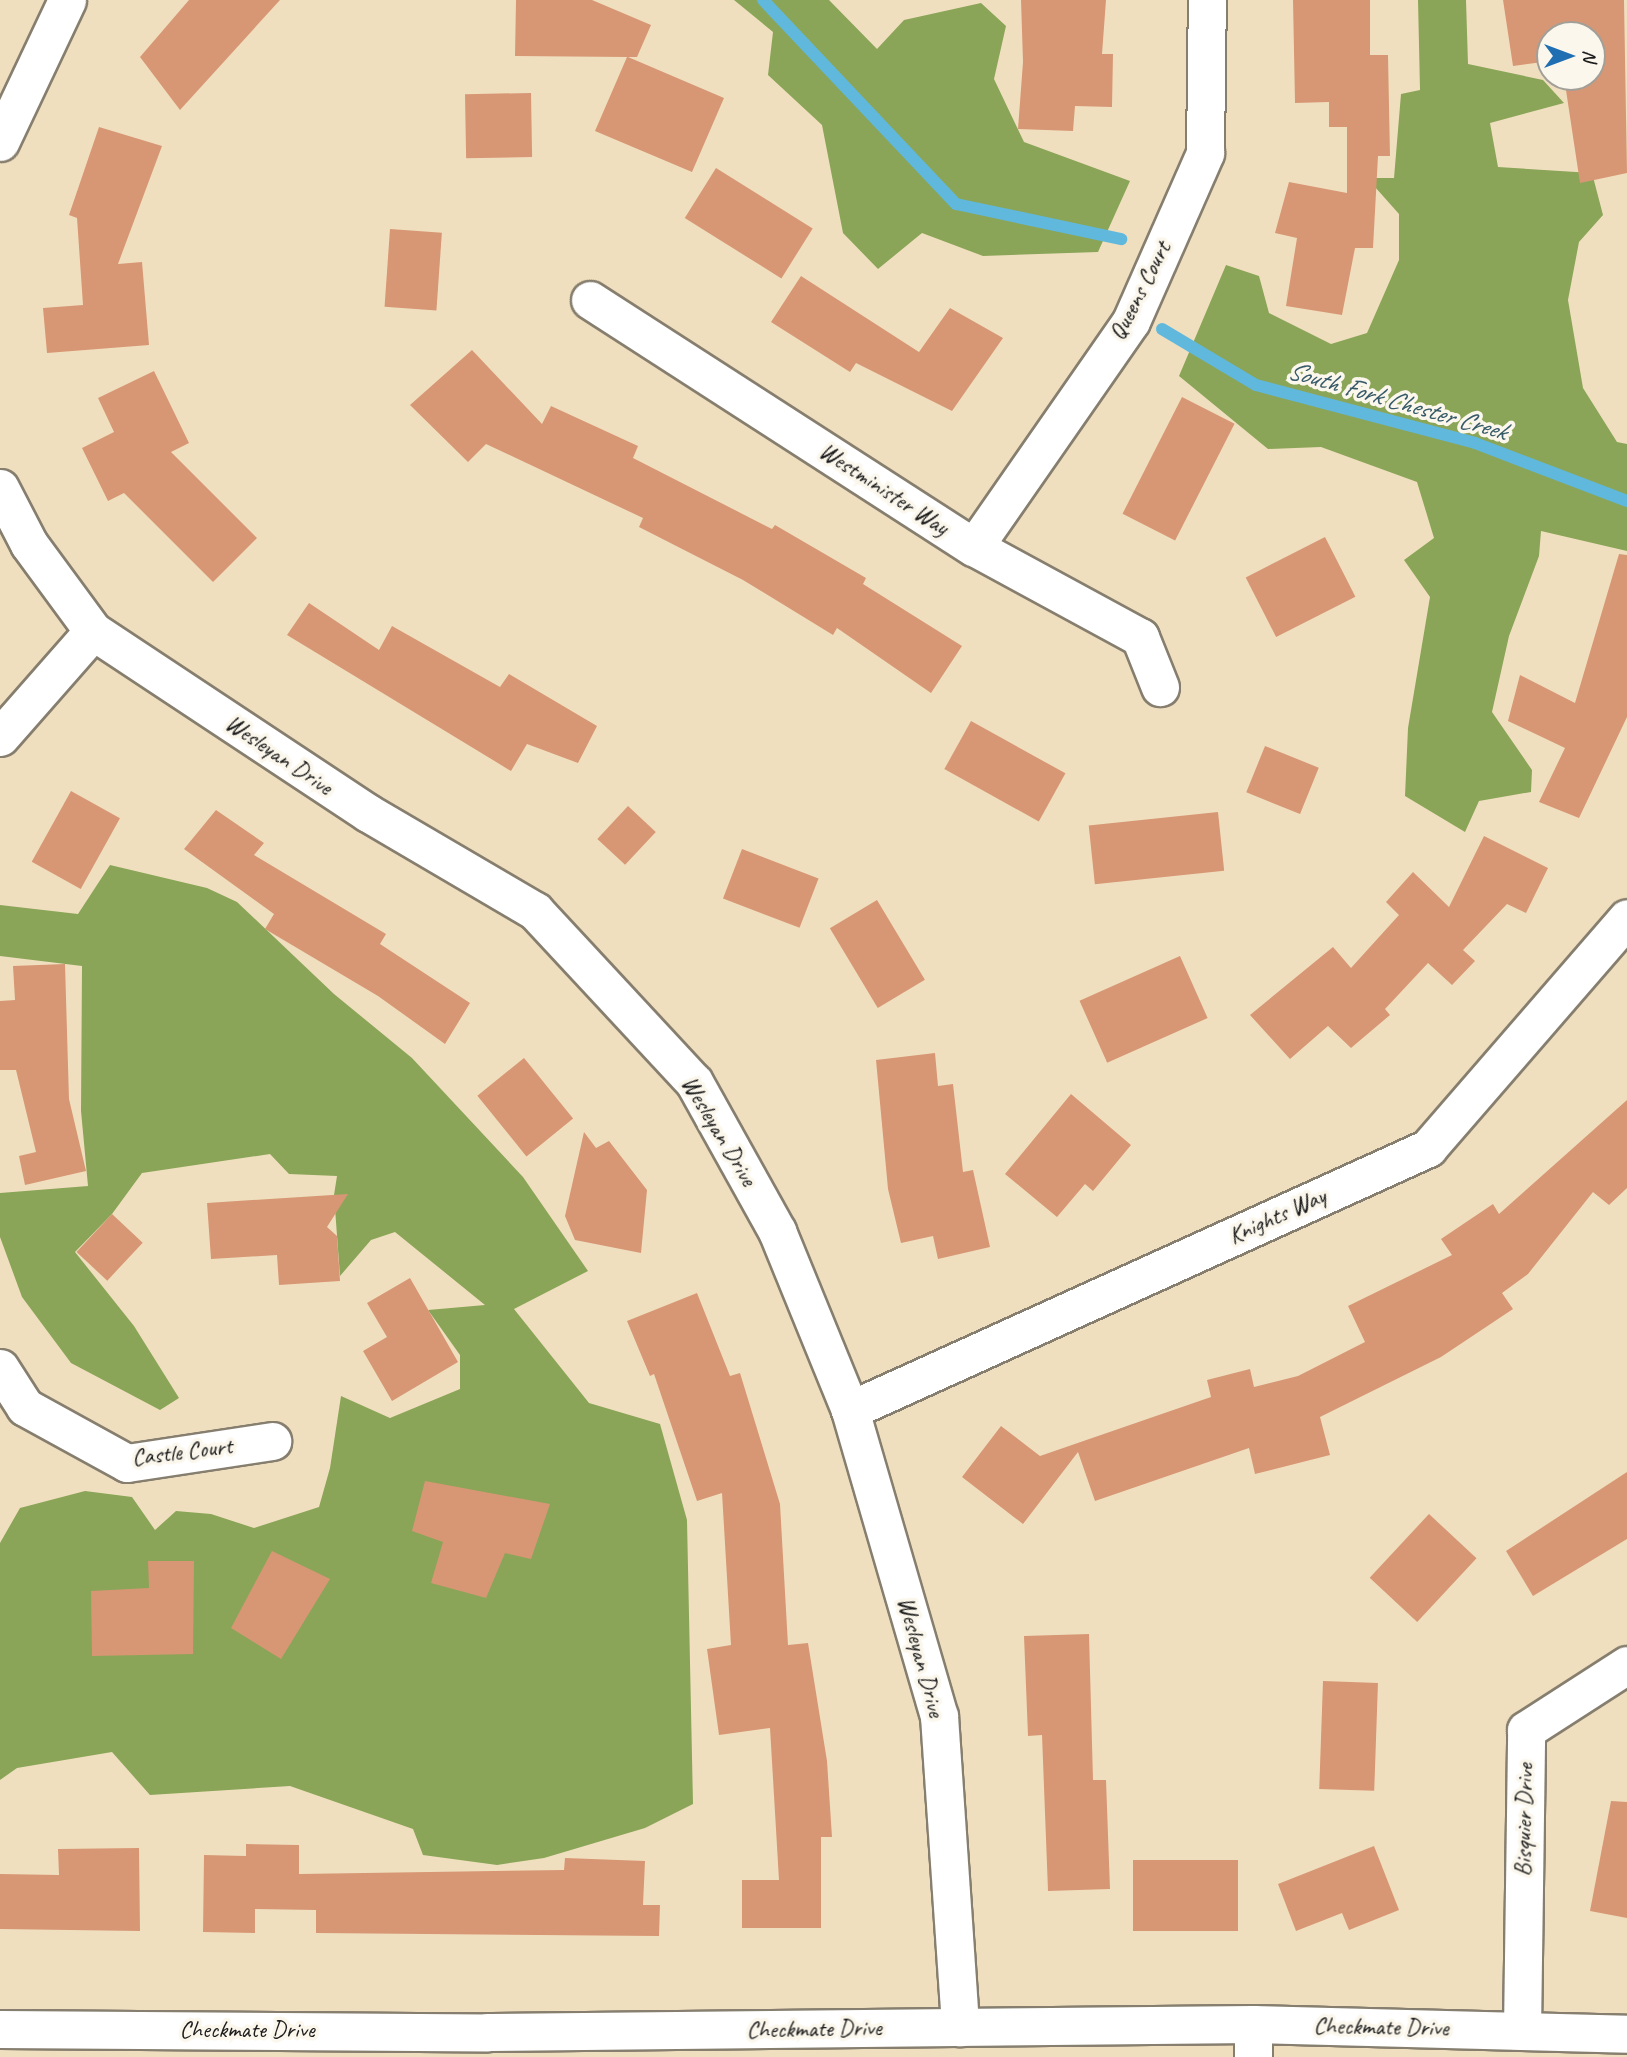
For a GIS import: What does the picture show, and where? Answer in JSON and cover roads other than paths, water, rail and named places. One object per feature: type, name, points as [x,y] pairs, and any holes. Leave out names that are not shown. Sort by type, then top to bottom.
[{"type":"street","points":[[0,142],[67,0]]},
{"type":"street","name":"Queens Court","points":[[974,547],[1131,321],[1205,153],[1207,0]]},
{"type":"street","name":"Westminister Way","points":[[590,300],[974,547],[1140,636],[1160,687]]},
{"type":"street","name":"Wesleyan Drive","points":[[0,488],[29,544],[93,631],[368,813],[535,911],[694,1082],[777,1231],[850,1410],[939,1716],[960,2027]]},
{"type":"street","points":[[0,737],[93,631]]},
{"type":"street","name":"Knights Way","points":[[850,1410],[1429,1148],[1627,918]]},
{"type":"street","name":"Castle Court","points":[[0,1368],[25,1407],[127,1463],[272,1441]]},
{"type":"street","name":"Bisquier Drive","points":[[1522,2030],[1525,1730],[1627,1665]]},
{"type":"street","name":"Checkmate Drive","points":[[0,2029],[487,2045],[960,2027],[1253,2041],[1522,2030],[1627,2034]]},
{"type":"waterway","name":"South Fork Chester Creek","points":[[763,0],[956,204],[1121,239]]},
{"type":"waterway","name":"South Fork Chester Creek","points":[[1162,329],[1256,385],[1475,443],[1627,501]]}]
